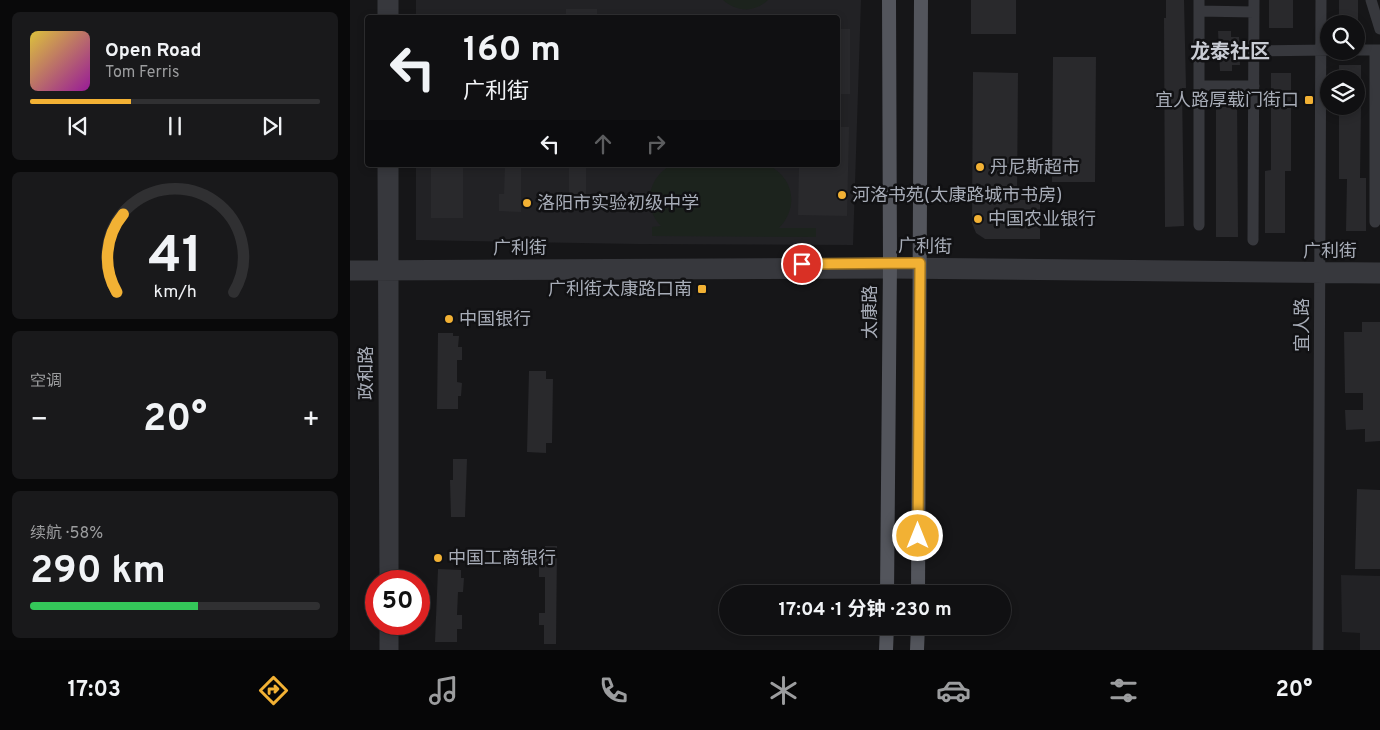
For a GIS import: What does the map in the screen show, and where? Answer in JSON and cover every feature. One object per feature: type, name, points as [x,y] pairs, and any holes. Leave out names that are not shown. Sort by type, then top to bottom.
[{"type":"main road","name":"太康路","points":[[887,585],[890,268],[888,0]]},
{"type":"main road","points":[[918,585],[921,0]]},
{"type":"main road","points":[[886,635],[886,650]]},
{"type":"main road","points":[[917,650],[918,635]]},
{"type":"street","points":[[383,0],[383,15]]},
{"type":"street","points":[[393,0],[393,15]]},
{"type":"street","name":"宜人路","points":[[1321,0],[1322,15]]},
{"type":"street","name":"宜人路","points":[[1326,15],[1327,0]]},
{"type":"street","points":[[1371,0],[1380,29]]},
{"type":"street","points":[[1199,226],[1199,6],[1254,6],[1253,240]]},
{"type":"street","points":[[1254,51],[1320,50]]},
{"type":"street","points":[[1375,222],[1377,50]]},
{"type":"street","name":"宜人路","points":[[1318,650],[1325,60]]},
{"type":"street","points":[[1200,86],[1254,86]]},
{"type":"street","name":"政和路","points":[[383,167],[388,271],[393,570]]},
{"type":"street","name":"政和路","points":[[385,570],[388,271],[393,167]]},
{"type":"street","name":"广利街","points":[[350,266],[388,271]]},
{"type":"street","name":"广利街","points":[[350,275],[388,271],[920,268],[1323,273],[1380,278]]},
{"type":"street","name":"广利街","points":[[1323,273],[1380,268]]},
{"type":"street","name":"宜人路","points":[[1323,273],[1325,650]]},
{"type":"street","points":[[385,635],[385,650]]},
{"type":"street","points":[[393,635],[393,650]]},
{"type":"shaded area","points":[[416,0],[861,0],[853,245],[416,240],[416,167],[840,167],[840,15],[416,15]]},
{"type":"shaded area","points":[[723,0],[768,0],[751,9],[740,9]]},
{"type":"shaded area","points":[[668,167],[771,167],[785,179],[791,195],[789,212],[779,228],[816,228],[816,237],[652,236],[652,227],[661,226],[651,210],[650,193],[657,177]]},
{"type":"shaded area","points":[[1341,575],[1380,576],[1380,650],[1360,650],[1360,633],[1342,632]]},
{"type":"building","points":[[971,0],[1016,0],[1016,34],[971,34]]},
{"type":"building","points":[[1166,0],[1184,0],[1186,88],[1182,88],[1184,226],[1165,227],[1164,18],[1166,18]]},
{"type":"building","points":[[1269,0],[1293,0],[1293,28],[1269,28]]},
{"type":"building","points":[[1339,0],[1358,0],[1358,15],[1339,15]]},
{"type":"building","points":[[566,9],[597,9],[597,15],[566,15]]},
{"type":"building","points":[[840,29],[850,29],[850,94],[840,94]]},
{"type":"building","points":[[1218,31],[1231,31],[1231,37],[1239,37],[1240,65],[1232,65],[1232,71],[1220,71]]},
{"type":"building","points":[[1053,57],[1096,57],[1095,182],[1052,182]]},
{"type":"building","points":[[1339,65],[1361,65],[1361,70],[1339,70]]},
{"type":"building","points":[[973,72],[1018,73],[1017,200],[1040,200],[1040,239],[985,239],[976,233],[972,223]]},
{"type":"building","points":[[1271,73],[1291,73],[1291,171],[1285,171],[1285,233],[1265,233],[1265,171],[1271,170]]},
{"type":"building","points":[[1216,95],[1237,95],[1238,237],[1216,237]]},
{"type":"building","points":[[1339,115],[1361,115],[1360,178],[1366,178],[1366,231],[1346,231],[1347,179],[1339,179]]},
{"type":"building","points":[[840,127],[849,127],[847,216],[798,215],[799,167],[840,167]]},
{"type":"building","points":[[431,167],[463,167],[463,218],[431,218]]},
{"type":"building","points":[[505,167],[521,167],[521,212],[499,211],[499,194],[504,194]]},
{"type":"building","points":[[569,167],[586,167],[586,211],[563,211],[563,193],[569,193]]},
{"type":"building","points":[[1362,322],[1380,322],[1380,441],[1365,442],[1365,429],[1346,430],[1345,410],[1363,410],[1363,393],[1345,393],[1344,332],[1362,332]]},
{"type":"building","points":[[438,333],[453,333],[453,336],[459,336],[458,347],[462,347],[462,360],[457,360],[457,382],[462,383],[461,396],[458,396],[458,409],[437,409]]},
{"type":"building","points":[[529,371],[546,371],[546,379],[553,379],[552,443],[546,443],[546,453],[527,452]]},
{"type":"building","points":[[453,459],[467,459],[465,517],[451,517],[450,480],[453,480]]},
{"type":"building","points":[[1357,489],[1380,490],[1380,569],[1355,569]]},
{"type":"building","points":[[545,546],[557,546],[556,644],[544,644],[544,625],[539,625],[539,613],[545,613],[545,577],[539,577],[539,564],[545,564]]},
{"type":"building","points":[[438,569],[461,570],[461,578],[464,578],[463,592],[458,592],[457,615],[462,615],[462,629],[457,629],[457,642],[435,642]]},
{"type":"place","name":"宜人路厚载门街口","points":[[1309,100]]},
{"type":"place","name":"丹尼斯超市","points":[[980,167]]},
{"type":"place","name":"河洛书苑(太康路城市书房)","points":[[842,195]]},
{"type":"place","name":"洛阳市实验初级中学","points":[[527,203]]},
{"type":"place","name":"中国农业银行","points":[[978,219]]},
{"type":"place","name":"广利街太康路口南","points":[[702,289]]},
{"type":"place","name":"中国银行","points":[[449,319]]},
{"type":"place","name":"中国工商银行","points":[[438,558]]},
{"type":"district","name":"龙泰社区","points":[[1230,51]]},
{"type":"route","points":[[802,264],[920,263],[918,536]]}]
